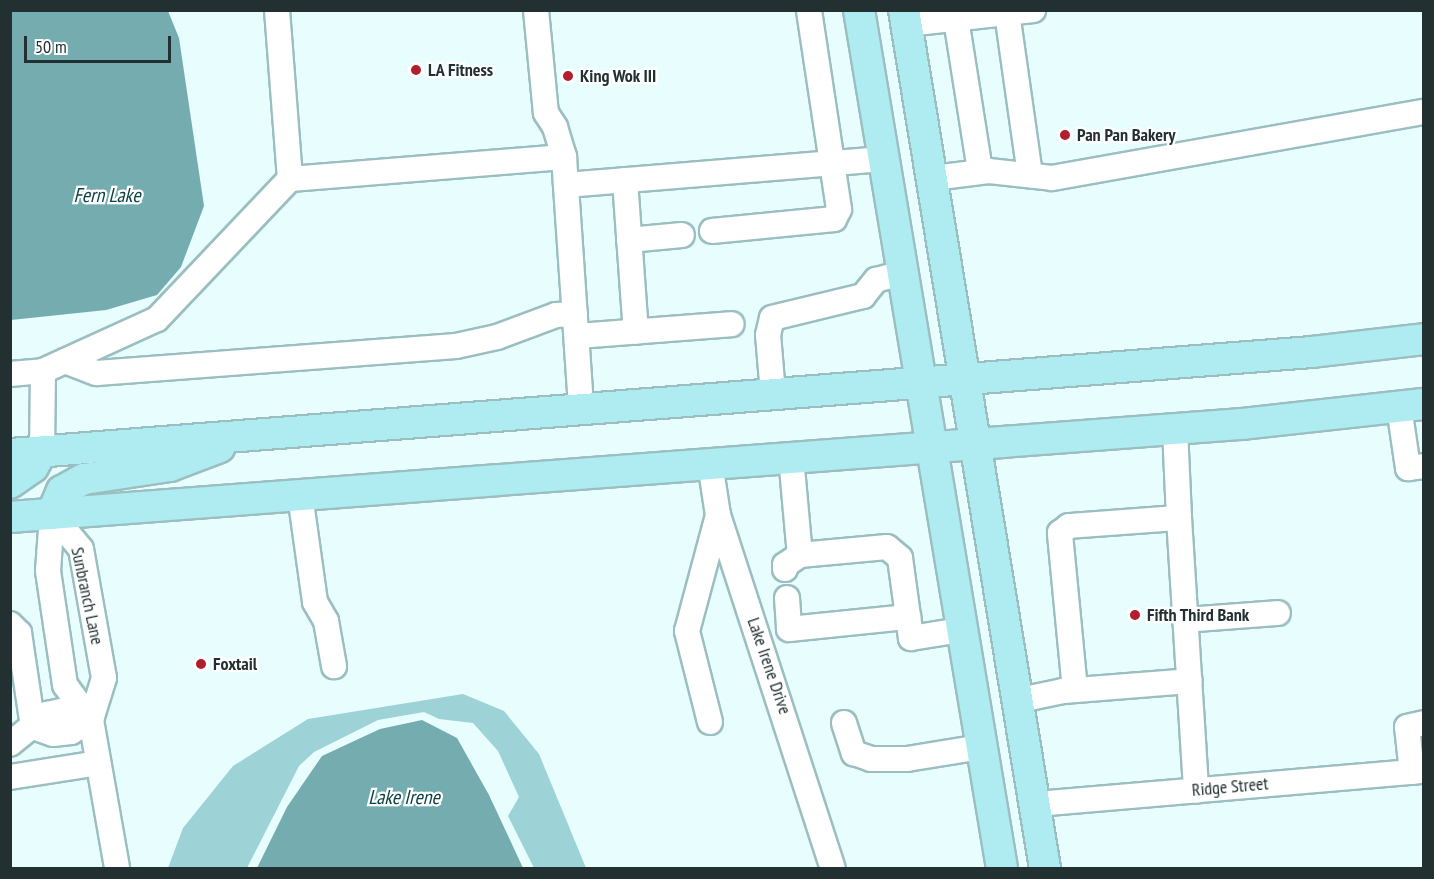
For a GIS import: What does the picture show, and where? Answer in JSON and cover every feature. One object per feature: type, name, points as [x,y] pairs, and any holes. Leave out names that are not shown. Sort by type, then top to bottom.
[{"type":"main road","points":[[859,10],[980,747],[1002,868]]},
{"type":"main road","points":[[906,17],[978,442],[1037,804],[1045,868]]},
{"type":"main road","points":[[10,454],[921,382],[1424,339]]},
{"type":"main road","points":[[10,517],[932,445],[1175,429],[1411,406]]},
{"type":"main road","points":[[52,514],[62,491],[84,479],[170,466],[250,435]]},
{"type":"main road","points":[[10,483],[33,467],[42,452]]},
{"type":"street","points":[[277,10],[290,179]]},
{"type":"street","points":[[536,10],[546,113],[555,127],[564,157],[581,409]]},
{"type":"street","points":[[712,231],[834,219],[839,209],[809,10]]},
{"type":"street","points":[[906,17],[956,19],[1033,10]]},
{"type":"street","points":[[1007,13],[1030,175]]},
{"type":"street","points":[[956,19],[980,171]]},
{"type":"street","points":[[933,178],[980,171],[1052,178],[1424,112]]},
{"type":"street","points":[[10,374],[43,371],[157,319],[290,179],[564,157]]},
{"type":"street","points":[[566,185],[883,159]]},
{"type":"street","points":[[625,180],[636,332]]},
{"type":"street","points":[[629,240],[682,235]]},
{"type":"street","points":[[773,394],[768,335],[772,318],[863,296],[876,280],[902,273]]},
{"type":"street","points":[[65,361],[97,373],[456,346],[497,337],[555,315],[576,325],[636,332],[732,324]]},
{"type":"street","points":[[42,452],[43,371]]},
{"type":"street","points":[[1411,406],[1408,468],[1424,466]]},
{"type":"street","points":[[1175,429],[1196,790]]},
{"type":"street","points":[[791,457],[793,562],[887,547],[900,558],[911,638],[961,630]]},
{"type":"street","name":"Lake Irene Drive","points":[[710,463],[718,515],[833,868]]},
{"type":"street","points":[[300,495],[315,602],[326,621],[334,666]]},
{"type":"street","name":"Sunbranch Lane","points":[[52,514],[48,571],[65,685],[91,720]]},
{"type":"street","name":"Sunbranch Lane","points":[[52,514],[81,549],[104,678],[91,720],[117,868]]},
{"type":"street","points":[[710,722],[687,630],[718,515]]},
{"type":"street","points":[[1075,690],[1060,532],[1069,526],[1179,518]]},
{"type":"street","points":[[787,598],[789,629],[908,617]]},
{"type":"street","points":[[1185,620],[1278,613]]},
{"type":"street","points":[[10,624],[19,633],[33,727]]},
{"type":"street","points":[[1020,700],[1075,690],[1190,681]]},
{"type":"street","points":[[33,727],[53,734],[71,732],[91,720]]},
{"type":"street","points":[[844,723],[854,753],[871,759],[907,759],[980,747]]},
{"type":"street","points":[[1418,771],[1407,727],[1424,723]]},
{"type":"street","points":[[10,744],[33,727]]},
{"type":"street","points":[[10,777],[98,763]]},
{"type":"street","name":"Ridge Street","points":[[1037,804],[1418,771]]},
{"type":"shaded area","points":[[463,694],[504,711],[539,754],[586,868],[534,868],[508,816],[519,797],[498,751],[473,723],[439,719],[424,712],[378,720],[314,752],[299,766],[247,868],[168,868],[183,828],[233,766],[308,719]]},
{"type":"water","name":"Fern Lake","points":[[10,11],[168,11],[179,38],[204,206],[181,267],[157,295],[106,310],[11,320]]},
{"type":"water","name":"Lake Irene","points":[[422,720],[457,738],[489,795],[523,868],[257,868],[287,807],[322,756],[380,729]]},
{"type":"place","name":"LA Fitness","points":[[416,70]]},
{"type":"place","name":"King Wok III","points":[[568,76]]},
{"type":"place","name":"Pan Pan Bakery","points":[[1065,135]]},
{"type":"place","name":"Fifth Third Bank","points":[[1135,615]]},
{"type":"place","name":"Foxtail","points":[[201,664]]}]
